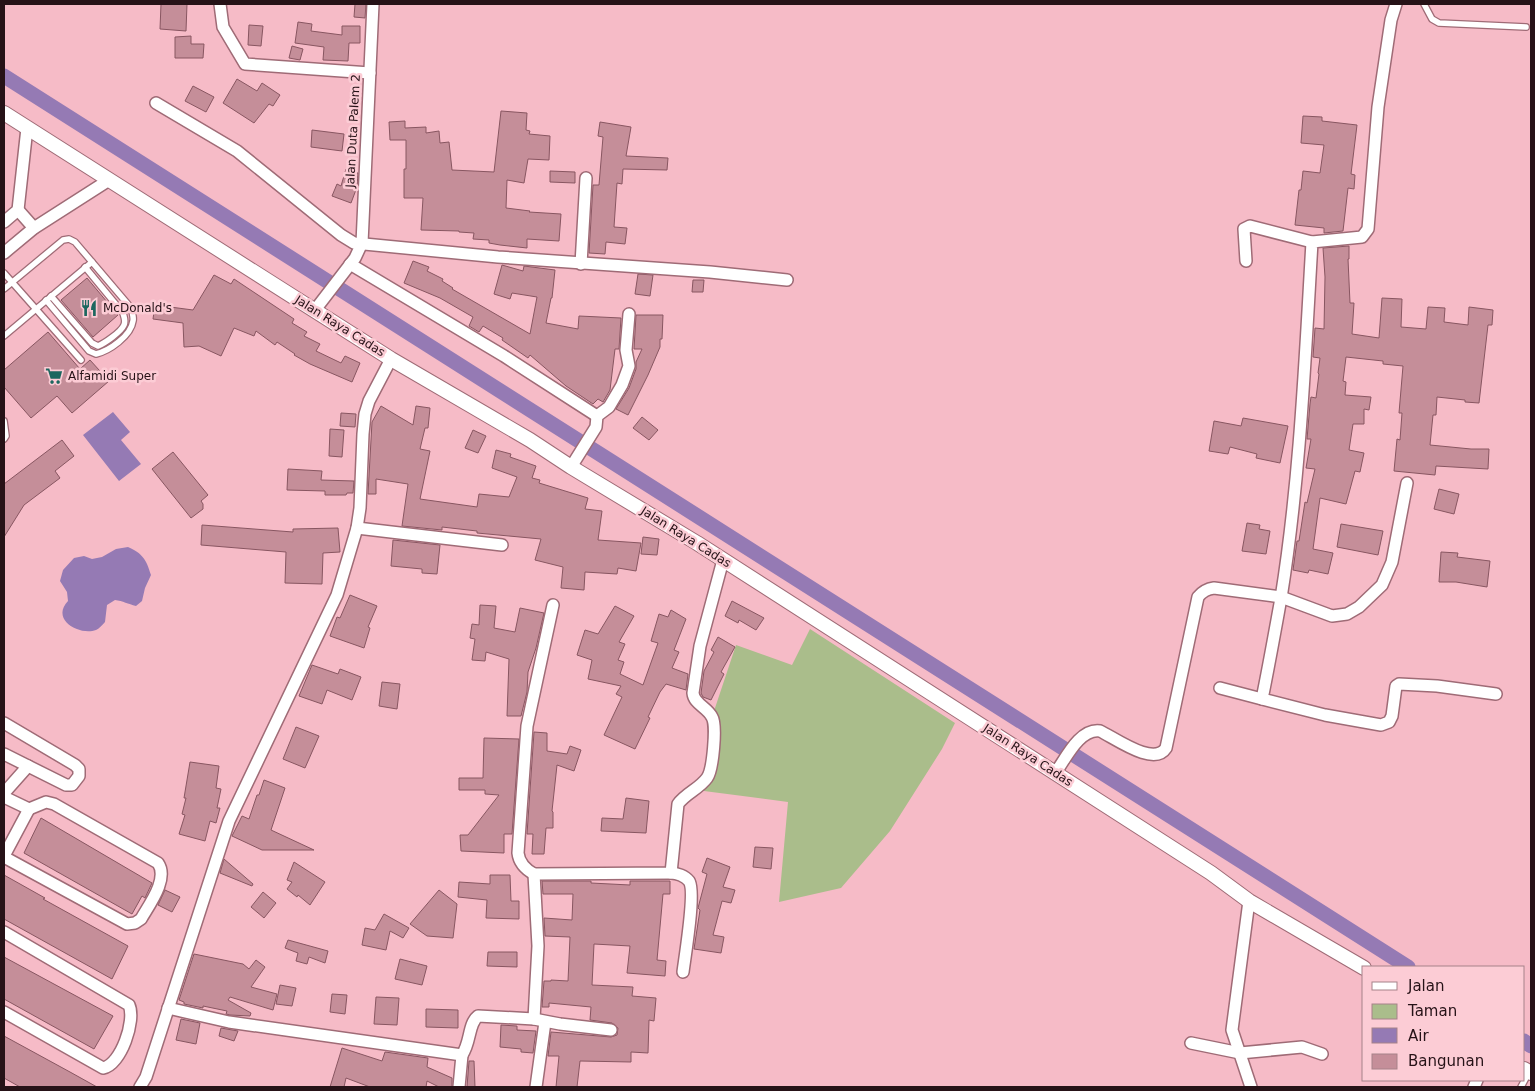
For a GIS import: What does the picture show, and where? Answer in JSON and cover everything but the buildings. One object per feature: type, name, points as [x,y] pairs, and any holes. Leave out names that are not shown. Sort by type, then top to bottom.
[{"type":"street","points":[[220,4],[223,27],[245,64],[370,74]]},
{"type":"street","name":"Jalan Duta Palem 2","points":[[318,306],[362,244],[373,4]]},
{"type":"street","points":[[1246,261],[1244,229],[1250,226],[1312,242],[1362,238],[1368,229],[1378,107],[1391,20],[1396,4]]},
{"type":"street","points":[[156,103],[237,151],[341,235],[354,243],[581,264],[710,272],[787,280]]},
{"type":"street","name":"Jalan Raya Cadas","points":[[4,113],[109,180],[318,306],[391,359],[530,440],[574,462],[723,560],[1058,769],[1249,901],[1362,967]]},
{"type":"street","points":[[4,222],[18,210],[27,128]]},
{"type":"street","points":[[581,264],[586,178]]},
{"type":"street","points":[[4,253],[34,228],[109,180]]},
{"type":"street","points":[[18,210],[34,228]]},
{"type":"street","points":[[1262,699],[1281,597],[1295,478],[1303,390],[1312,242]]},
{"type":"street","points":[[350,263],[504,356],[596,421]]},
{"type":"street","points":[[574,462],[596,421],[609,406],[622,385],[629,366],[626,350],[629,314]]},
{"type":"street","points":[[140,1087],[146,1076],[229,821],[337,595],[357,528],[360,508],[363,434],[368,400],[391,359]]},
{"type":"street","points":[[1058,769],[1083,734],[1094,730],[1100,731],[1147,755],[1158,755],[1164,752],[1198,597],[1207,589],[1214,588],[1281,597],[1332,616],[1347,614],[1369,599],[1382,585],[1392,562],[1407,483]]},
{"type":"street","points":[[357,528],[502,545]]},
{"type":"street","points":[[671,873],[678,804],[683,797],[705,780],[710,772],[714,722],[708,711],[694,700],[693,693],[700,646],[723,560]]},
{"type":"street","points":[[553,605],[527,726],[519,858],[524,866],[534,874],[671,873],[684,876],[691,886],[691,911],[683,972]]},
{"type":"street","points":[[1220,688],[1308,712],[1354,722],[1381,725],[1389,722],[1392,716],[1396,686],[1399,684],[1437,686],[1496,694]]},
{"type":"street","points":[[4,723],[75,765],[79,769],[79,776],[72,785],[66,785],[4,754]]},
{"type":"street","points":[[28,766],[4,795],[29,809]]},
{"type":"street","points":[[46,802],[54,804],[158,863],[161,868],[161,879],[141,919],[127,924],[4,856],[29,809],[46,802]]},
{"type":"street","points":[[534,874],[540,1020],[536,1087]]},
{"type":"street","points":[[1249,901],[1232,1022],[1233,1033],[1251,1087]]},
{"type":"street","points":[[4,932],[129,1004],[131,1021],[123,1046],[115,1061],[109,1067],[103,1068],[4,1012]]},
{"type":"street","points":[[168,1008],[229,1022],[462,1055]]},
{"type":"street","points":[[459,1087],[462,1055],[468,1045],[473,1021],[478,1016],[540,1020],[611,1030]]},
{"type":"street","points":[[1191,1043],[1240,1054],[1302,1048],[1322,1054]]},
{"type":"lane","points":[[1424,4],[1432,19],[1439,23],[1526,27]]},
{"type":"lane","points":[[4,289],[63,240],[69,239],[75,242],[132,309],[134,321],[130,332],[104,352],[96,354],[89,351],[49,298]]},
{"type":"lane","points":[[4,336],[92,262]]},
{"type":"lane","points":[[49,298],[92,343],[98,346],[104,344],[124,326],[125,320],[122,312],[85,267]]},
{"type":"lane","points":[[4,273],[81,360]]},
{"type":"lane","points":[[4,421],[6,436],[4,439]]},
{"type":"green space","points":[[810,629],[955,723],[942,749],[890,831],[841,888],[779,902],[788,802],[704,791],[710,723],[736,645],[792,665]]},
{"type":"water","points":[[113,412],[130,432],[121,440],[141,464],[119,481],[83,435]]},
{"type":"water","points":[[128,547],[143,558],[151,575],[142,601],[136,606],[115,600],[107,605],[105,622],[96,630],[82,631],[69,625],[63,614],[63,608],[68,601],[67,592],[60,581],[63,570],[74,558],[84,556],[92,559],[102,557],[116,549]]},
{"type":"waterway","points":[[4,76],[1406,966]]},
{"type":"waterway","points":[[1525,1042],[1531,1046]]},
{"type":"place","name":"McDonald's","points":[[89,308]]},
{"type":"place","name":"Alfamidi Super","points":[[54,376]]}]
